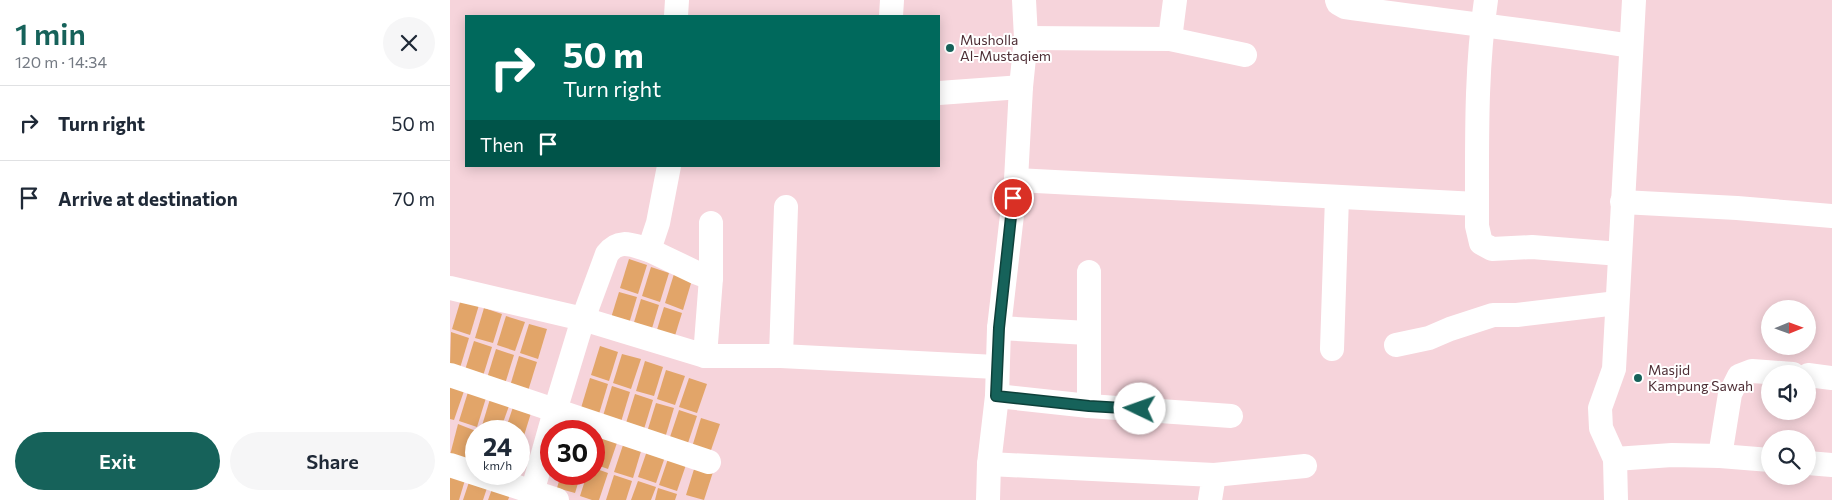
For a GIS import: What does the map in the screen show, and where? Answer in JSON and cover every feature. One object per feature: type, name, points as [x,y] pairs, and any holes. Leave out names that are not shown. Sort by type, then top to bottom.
[{"type":"street","points":[[676,15],[677,0]]},
{"type":"street","points":[[891,15],[892,0]]},
{"type":"street","points":[[988,500],[999,328],[1016,180],[1021,87],[1026,38],[1024,0]]},
{"type":"street","points":[[1170,38],[1175,0]]},
{"type":"street","points":[[1337,0],[1338,3],[1345,7],[1631,46]]},
{"type":"street","points":[[1486,0],[1482,26],[1478,99],[1477,226],[1481,243],[1492,249],[1532,246],[1620,254]]},
{"type":"street","points":[[1616,500],[1616,459],[1600,428],[1600,408],[1614,368],[1634,0]]},
{"type":"street","points":[[1026,38],[1170,38],[1245,55]]},
{"type":"street","points":[[940,93],[1021,87]]},
{"type":"street","points":[[649,250],[656,229],[669,167]]},
{"type":"street","points":[[1016,180],[1477,204]]},
{"type":"street","points":[[1332,349],[1337,197]]},
{"type":"street","points":[[1622,202],[1738,208],[1832,216]]},
{"type":"street","points":[[781,356],[786,207]]},
{"type":"street","points":[[705,356],[711,278],[711,223]]},
{"type":"street","points":[[532,496],[583,319],[607,254],[613,246],[622,243],[649,250],[711,278]]},
{"type":"street","points":[[1089,272],[1089,406]]},
{"type":"street","points":[[450,288],[583,319],[705,356],[781,356],[996,367]]},
{"type":"street","points":[[1396,345],[1430,338],[1493,316],[1517,315],[1617,303]]},
{"type":"street","points":[[999,328],[1088,332]]},
{"type":"street","points":[[1720,456],[1730,394],[1739,376],[1752,371],[1761,372]]},
{"type":"street","points":[[450,375],[708,462]]},
{"type":"street","points":[[1816,376],[1832,378]]},
{"type":"street","points":[[996,396],[1089,406],[1231,416]]},
{"type":"street","points":[[1616,459],[1672,455],[1761,459]]},
{"type":"street","points":[[989,464],[1214,475],[1305,466]]},
{"type":"street","points":[[1816,464],[1832,465]]},
{"type":"street","points":[[450,465],[532,496],[557,500]]},
{"type":"street","points":[[1210,500],[1214,475]]},
{"type":"building","points":[[629,259],[647,265],[638,294],[620,288]]},
{"type":"building","points":[[651,267],[669,273],[660,302],[642,296]]},
{"type":"building","points":[[674,274],[692,280],[683,310],[665,303]]},
{"type":"building","points":[[619,292],[637,297],[628,327],[610,321]]},
{"type":"building","points":[[461,299],[479,305],[470,335],[452,329]]},
{"type":"building","points":[[641,299],[659,305],[650,335],[632,329]]},
{"type":"building","points":[[664,307],[682,313],[673,342],[655,336]]},
{"type":"building","points":[[484,308],[502,314],[493,343],[475,338]]},
{"type":"building","points":[[506,316],[525,322],[515,351],[497,345]]},
{"type":"building","points":[[529,324],[547,329],[538,359],[520,353]]},
{"type":"building","points":[[451,332],[469,338],[460,368],[450,364]]},
{"type":"building","points":[[474,341],[492,347],[483,376],[465,370]]},
{"type":"building","points":[[600,346],[618,352],[609,381],[591,375]]},
{"type":"building","points":[[496,349],[514,355],[505,384],[487,378]]},
{"type":"building","points":[[622,354],[641,359],[631,389],[613,383]]},
{"type":"building","points":[[519,356],[537,362],[528,391],[510,386]]},
{"type":"building","points":[[645,361],[663,367],[654,396],[636,391]]},
{"type":"building","points":[[666,370],[685,376],[675,405],[657,399]]},
{"type":"building","points":[[590,378],[608,384],[599,414],[581,408]]},
{"type":"building","points":[[689,378],[707,384],[697,413],[679,407]]},
{"type":"building","points":[[450,386],[464,391],[454,420],[450,419]]},
{"type":"building","points":[[612,386],[630,392],[621,422],[603,416]]},
{"type":"building","points":[[468,392],[486,398],[479,420],[465,420],[465,423],[459,421]]},
{"type":"building","points":[[635,394],[653,400],[644,429],[626,423]]},
{"type":"building","points":[[490,399],[509,406],[504,420],[484,420]]},
{"type":"building","points":[[656,403],[674,408],[665,438],[647,432]]},
{"type":"building","points":[[513,407],[531,413],[529,420],[509,420]]},
{"type":"building","points":[[679,410],[697,416],[687,446],[669,440]]},
{"type":"building","points":[[701,418],[720,424],[710,453],[692,447]]},
{"type":"building","points":[[458,424],[465,427],[465,459],[450,455]]},
{"type":"building","points":[[605,436],[618,440],[608,469],[605,468]]},
{"type":"building","points":[[624,442],[642,448],[633,478],[614,472]]},
{"type":"building","points":[[648,448],[666,454],[656,483],[638,477]]},
{"type":"building","points":[[669,456],[687,462],[677,491],[659,485]]},
{"type":"building","points":[[695,466],[713,472],[704,500],[686,495]]},
{"type":"building","points":[[450,475],[465,480],[459,500],[450,500]]},
{"type":"building","points":[[614,475],[632,481],[626,500],[606,500]]},
{"type":"building","points":[[638,481],[656,487],[651,500],[631,500]]},
{"type":"building","points":[[468,485],[478,485],[487,488],[483,500],[463,500]]},
{"type":"building","points":[[558,485],[578,485],[575,493],[557,488]]},
{"type":"building","points":[[584,485],[604,485],[599,500],[580,496]]},
{"type":"building","points":[[658,488],[677,494],[675,500],[655,500]]},
{"type":"building","points":[[492,489],[510,495],[508,500],[488,500]]},
{"type":"place","name":"Musholla Al-Mustaqiem","points":[[950,48]]},
{"type":"place","name":"Masjid Kampung Sawah","points":[[1638,378]]},
{"type":"route","points":[[1013,198],[999,328],[996,396],[1089,406],[1140,409]]}]
